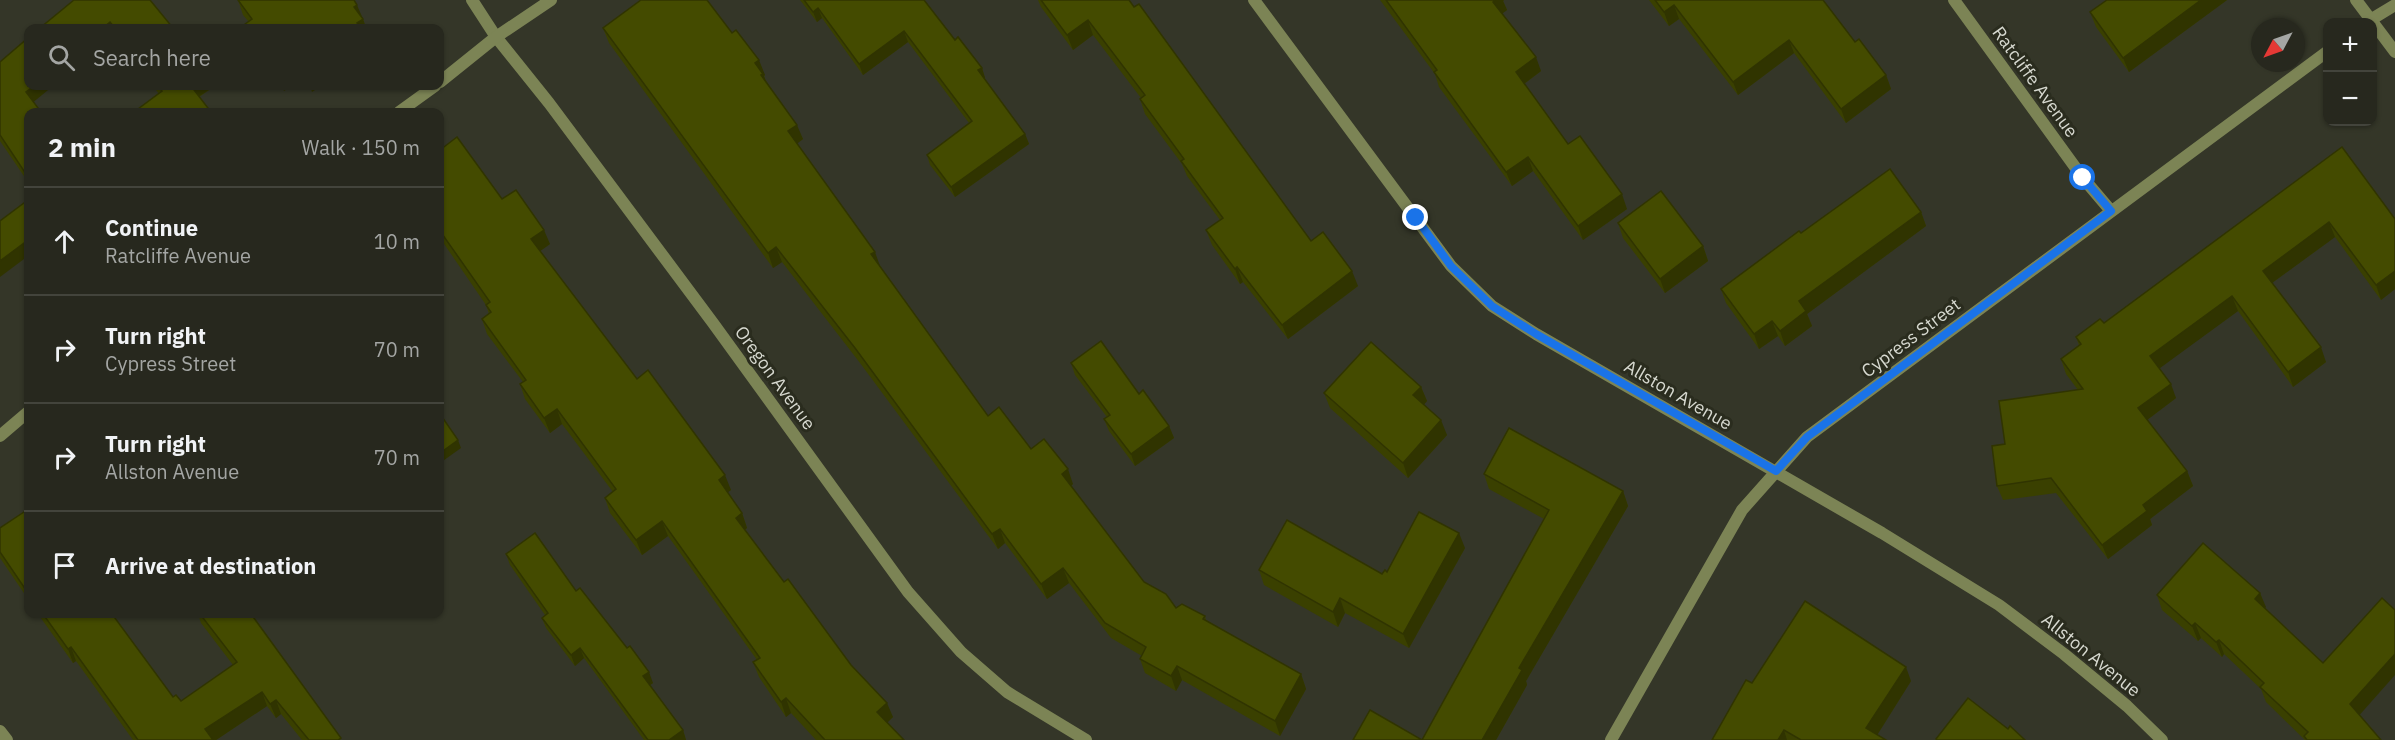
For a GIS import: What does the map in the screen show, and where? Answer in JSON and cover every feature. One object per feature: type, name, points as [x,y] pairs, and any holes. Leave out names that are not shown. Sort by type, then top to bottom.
[{"type":"street","name":"Oregon Avenue","points":[[472,0],[496,37],[549,103],[908,592],[961,652],[1007,692],[1086,740]]},
{"type":"street","points":[[444,79],[496,37],[551,0]]},
{"type":"street","name":"Allston Avenue","points":[[1254,0],[1451,266],[1492,306],[1536,334],[1882,533],[1999,605],[2073,661],[2127,706],[2162,740]]},
{"type":"street","name":"Ratcliffe Avenue","points":[[1954,0],[2083,178],[2111,211]]},
{"type":"street","points":[[2356,0],[2367,18]]},
{"type":"street","points":[[2374,18],[2395,5]]},
{"type":"street","points":[[2377,31],[2395,52]]},
{"type":"street","name":"Cypress Street","points":[[1611,740],[1742,510],[1807,437],[2323,55]]},
{"type":"street","points":[[405,108],[429,90]]},
{"type":"street","points":[[0,436],[24,415]]},
{"type":"street","points":[[0,731],[7,740]]},
{"type":"building","points":[[74,0],[150,0],[170,24],[112,24],[110,22],[108,24],[45,24]]},
{"type":"building","points":[[238,0],[354,0],[357,5],[354,7],[363,19],[358,24],[245,24],[252,19]]},
{"type":"building","points":[[641,0],[707,0],[732,33],[736,30],[759,60],[755,63],[763,74],[761,75],[797,125],[788,131],[875,252],[871,254],[988,416],[999,407],[1031,449],[1044,439],[1068,469],[1062,474],[1144,582],[1166,594],[1176,608],[1182,604],[1205,616],[1203,619],[1301,674],[1275,721],[1177,666],[1171,676],[1140,659],[1146,647],[1105,623],[1063,568],[1041,584],[1000,529],[992,534],[855,348],[776,247],[768,253],[603,28]]},
{"type":"building","points":[[804,0],[924,0],[955,40],[958,37],[982,68],[978,70],[1025,134],[951,187],[927,155],[972,121],[904,31],[859,64],[818,8],[813,12]]},
{"type":"building","points":[[1041,0],[1129,0],[1134,7],[1139,4],[1311,241],[1323,232],[1352,271],[1282,325],[1206,230],[1223,218],[1181,161],[1184,159],[1140,99],[1145,95],[1088,20],[1067,35]]},
{"type":"building","points":[[1386,0],[1495,0],[1493,2],[1536,57],[1516,72],[1568,144],[1580,136],[1622,194],[1578,226],[1528,157],[1506,172],[1434,72],[1437,70]]},
{"type":"building","points":[[1655,0],[1823,0],[1855,42],[1859,39],[1886,75],[1841,109],[1789,40],[1733,82],[1674,5],[1664,12]]},
{"type":"building","points":[[2107,0],[2201,0],[2123,58],[2090,12]]},
{"type":"building","points":[[24,41],[24,90],[29,90],[26,92],[38,108],[24,108],[24,171],[0,135],[0,62]]},
{"type":"building","points":[[194,90],[208,108],[139,108],[162,91]]},
{"type":"building","points":[[457,137],[502,199],[516,190],[544,230],[531,239],[637,379],[648,370],[725,475],[719,480],[742,513],[736,518],[784,582],[788,579],[851,665],[887,703],[877,712],[904,740],[825,740],[786,698],[781,702],[753,662],[760,658],[662,521],[636,540],[605,498],[616,489],[557,409],[544,418],[520,384],[526,380],[482,319],[491,312],[486,305],[490,302],[444,237],[444,147]]},
{"type":"building","points":[[2342,147],[2395,219],[2395,271],[2376,285],[2329,222],[2263,271],[2321,347],[2288,372],[2232,296],[2150,356],[2171,384],[2138,408],[2187,471],[2143,505],[2147,511],[2102,545],[2051,478],[1997,486],[1992,446],[2005,444],[1999,401],[2083,389],[2061,359],[2081,344],[2076,337],[2100,319],[2104,323]]},
{"type":"building","points":[[1890,169],[1921,212],[1799,301],[1806,311],[1780,331],[1772,321],[1754,334],[1721,289],[1799,231],[1801,233]]},
{"type":"building","points":[[1661,191],[1703,246],[1660,279],[1618,223]]},
{"type":"building","points":[[24,203],[24,243],[0,261],[0,221]]},
{"type":"building","points":[[1101,341],[1139,394],[1143,390],[1169,426],[1131,454],[1104,419],[1110,415],[1071,363]]},
{"type":"building","points":[[1371,342],[1421,387],[1413,395],[1441,420],[1403,463],[1324,393]]},
{"type":"building","points":[[444,420],[458,440],[444,450]]},
{"type":"building","points":[[1509,428],[1623,491],[1519,668],[1522,670],[1482,740],[1422,740],[1549,510],[1484,474]]},
{"type":"building","points":[[24,512],[24,587],[0,552],[0,528]]},
{"type":"building","points":[[1419,512],[1459,533],[1403,634],[1340,598],[1333,612],[1259,570],[1287,520],[1382,574],[1385,570],[1387,572]]},
{"type":"building","points":[[535,533],[576,591],[580,588],[627,648],[630,646],[649,672],[643,676],[683,730],[669,740],[648,740],[580,648],[571,655],[542,618],[548,613],[506,554]]},
{"type":"building","points":[[2203,543],[2260,593],[2255,599],[2323,663],[2382,598],[2395,610],[2395,654],[2350,704],[2381,740],[2307,740],[2304,736],[2308,732],[2260,687],[2264,683],[2219,640],[2216,642],[2195,623],[2192,626],[2157,595]]},
{"type":"building","points":[[1805,601],[1906,667],[1866,728],[1886,740],[1801,740],[1784,730],[1778,740],[1712,740],[1746,680],[1752,683]]},
{"type":"building","points":[[46,618],[115,618],[173,697],[176,695],[181,701],[237,662],[203,618],[254,618],[341,738],[338,740],[309,740],[276,700],[270,704],[262,692],[205,729],[213,740],[138,740],[71,647],[68,649]]},
{"type":"building","points":[[1968,698],[2008,729],[2010,726],[2025,740],[1937,740]]},
{"type":"building","points":[[1370,710],[1422,740],[1353,740]]},
{"type":"route","points":[[1416,218],[1451,266],[1492,306],[1536,334],[1776,471],[1807,437],[2111,211],[2083,178]]}]
